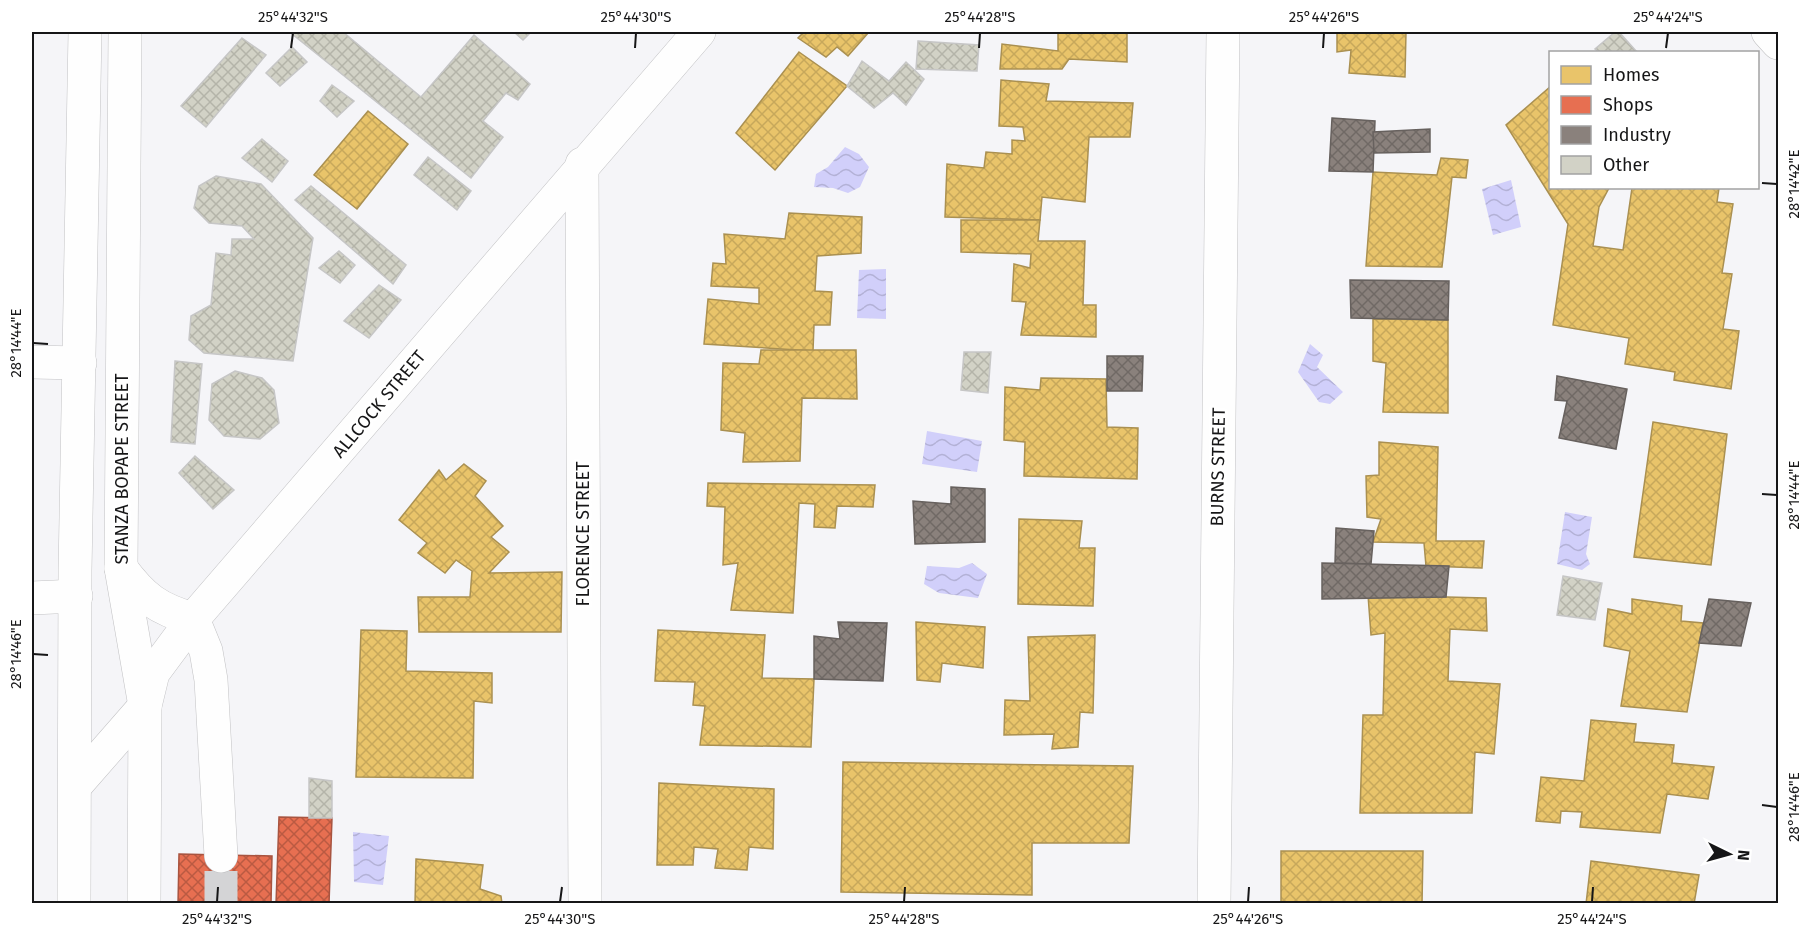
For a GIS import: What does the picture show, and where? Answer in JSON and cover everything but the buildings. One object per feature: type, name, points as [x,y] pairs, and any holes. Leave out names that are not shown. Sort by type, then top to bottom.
[{"type":"street","points":[[74,903],[76,596],[85,32]]},
{"type":"street","name":"STANZA BOPAPE STREET","points":[[125,32],[121,568],[145,706],[144,903]]},
{"type":"street","name":"ALLCOCK STREET","points":[[76,785],[145,706],[153,673],[193,619],[582,164],[699,32]]},
{"type":"street","name":"BURNS STREET","points":[[1214,903],[1223,32]]},
{"type":"street","points":[[1768,32],[1779,43]]},
{"type":"street","name":"FLORENCE STREET","points":[[582,164],[585,903]]},
{"type":"street","points":[[32,362],[80,363]]},
{"type":"street","points":[[121,568],[140,593],[157,606],[193,619],[206,651],[211,680],[221,856]]},
{"type":"street","points":[[32,598],[76,596]]},
{"type":"water","points":[[845,147],[859,154],[869,167],[860,187],[848,193],[833,188],[814,187],[816,174],[828,167]]},
{"type":"water","points":[[1511,180],[1521,227],[1493,235],[1482,189]]},
{"type":"water","points":[[886,269],[886,319],[857,318],[859,270]]},
{"type":"water","points":[[1310,344],[1323,355],[1317,367],[1343,392],[1330,404],[1319,402],[1298,372]]},
{"type":"water","points":[[927,431],[982,441],[977,472],[922,464]]},
{"type":"water","points":[[1565,512],[1592,517],[1586,554],[1590,564],[1582,570],[1557,564]]},
{"type":"water","points":[[972,563],[987,574],[978,598],[939,593],[924,584],[927,566],[959,568]]},
{"type":"water","points":[[353,832],[389,836],[383,885],[354,882]]},
{"type":"tunnel","points":[[221,856],[221,904]]}]
